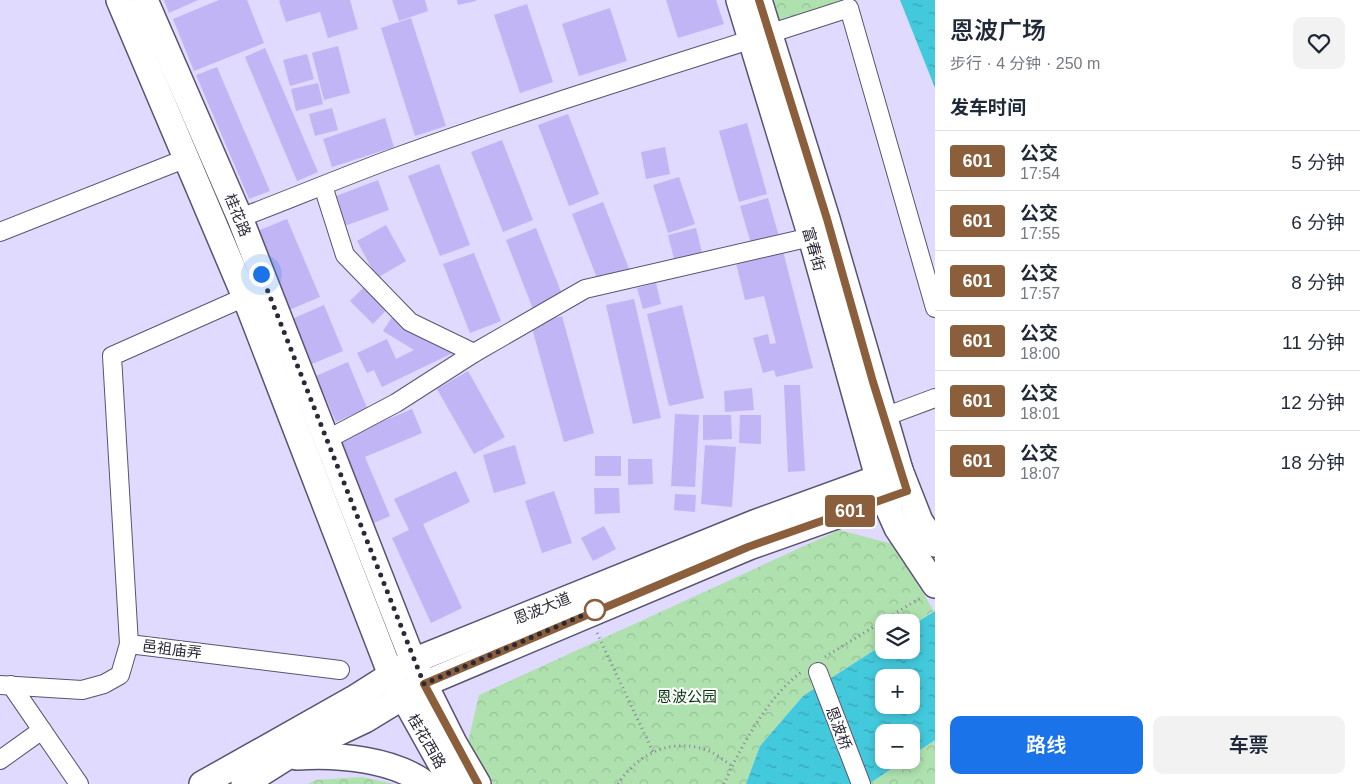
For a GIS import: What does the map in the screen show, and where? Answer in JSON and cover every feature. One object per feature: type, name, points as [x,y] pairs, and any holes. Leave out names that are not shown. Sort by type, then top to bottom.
[{"type":"main road","name":"桂花西路","points":[[119,0],[245,297],[391,675],[452,784]]},
{"type":"main road","name":"桂花路","points":[[145,0],[240,218],[413,661],[424,684]]},
{"type":"main road","name":"富春街","points":[[739,0],[761,37],[811,237],[892,484]]},
{"type":"main road","points":[[759,0],[761,37],[827,219],[884,417],[897,528],[935,585]]},
{"type":"main road","points":[[892,484],[935,544]]},
{"type":"main road","name":"恩波大道","points":[[244,784],[288,757],[366,720],[424,684],[892,484]]},
{"type":"main road","name":"恩波大道","points":[[202,784],[353,699],[413,661],[735,531],[892,484]]},
{"type":"main road","name":"桂花西路","points":[[424,684],[478,784]]},
{"type":"main road","points":[[288,757],[325,755],[358,759],[392,768],[418,778],[426,784]]},
{"type":"street","points":[[240,218],[390,160],[544,106],[849,8],[935,308]]},
{"type":"street","points":[[0,232],[187,158]]},
{"type":"street","points":[[323,186],[345,255],[410,322],[474,353]]},
{"type":"street","points":[[326,440],[396,403],[474,353],[585,289],[811,237]]},
{"type":"street","points":[[129,644],[112,356],[245,297]]},
{"type":"street","points":[[884,417],[935,398]]},
{"type":"street","name":"邑祖庙弄","points":[[5,685],[82,690],[104,684],[120,676],[129,644],[340,670]]},
{"type":"street","name":"恩波桥","points":[[818,672],[861,784]]},
{"type":"street","points":[[5,685],[42,730],[79,784]]},
{"type":"street","points":[[0,760],[42,730]]},
{"type":"path","points":[[588,613],[653,752]]},
{"type":"path","points":[[618,784],[628,770],[646,755],[667,747],[691,746],[713,753],[732,766]]},
{"type":"green space","points":[[770,0],[858,0],[779,30]]},
{"type":"green space","name":"恩波公园","points":[[839,530],[893,544],[934,611],[920,620],[920,614],[875,614],[875,650],[803,696],[760,746],[746,784],[493,784],[468,742],[479,695]]},
{"type":"green space","points":[[935,740],[935,784],[869,784],[891,769],[920,769],[920,750]]},
{"type":"green space","points":[[362,777],[394,784],[308,784],[316,780]]},
{"type":"water","points":[[900,0],[935,0],[935,88]]},
{"type":"water","points":[[935,611],[935,740],[920,750],[920,724],[875,724],[875,769],[891,769],[869,784],[746,784],[760,746],[803,696],[875,650],[875,659],[920,659],[920,620]]},
{"type":"building","points":[[164,0],[198,0],[169,13]]},
{"type":"building","points":[[219,0],[247,0],[264,43],[194,71],[173,19]]},
{"type":"building","points":[[350,0],[358,29],[328,38],[320,12],[286,22],[279,1]]},
{"type":"building","points":[[392,0],[425,0],[428,11],[399,21]]},
{"type":"building","points":[[457,0],[476,0],[476,1],[458,5]]},
{"type":"building","points":[[666,0],[716,0],[724,24],[678,38]]},
{"type":"building","points":[[527,4],[553,82],[520,93],[494,15]]},
{"type":"building","points":[[610,8],[627,61],[579,76],[562,24]]},
{"type":"building","points":[[411,18],[446,126],[415,136],[381,28]]},
{"type":"building","points":[[338,46],[350,93],[324,100],[312,53]]},
{"type":"building","points":[[265,48],[318,172],[297,181],[245,57]]},
{"type":"building","points":[[307,54],[314,79],[290,86],[283,60]]},
{"type":"building","points":[[217,67],[270,191],[249,199],[196,75]]},
{"type":"building","points":[[318,83],[323,104],[296,111],[291,89]]},
{"type":"building","points":[[332,108],[338,130],[315,136],[309,114]]},
{"type":"building","points":[[568,114],[599,194],[569,206],[538,125]]},
{"type":"building","points":[[385,118],[394,147],[332,167],[323,139]]},
{"type":"building","points":[[747,123],[767,194],[739,202],[719,131]]},
{"type":"building","points":[[502,140],[533,220],[503,232],[471,152]]},
{"type":"building","points":[[665,147],[670,174],[646,179],[641,152]]},
{"type":"building","points":[[439,164],[470,245],[440,256],[408,176]]},
{"type":"building","points":[[679,177],[695,224],[668,233],[653,185]]},
{"type":"building","points":[[378,180],[389,210],[336,229],[326,200]]},
{"type":"building","points":[[768,198],[780,240],[752,247],[740,206]]},
{"type":"building","points":[[603,202],[630,271],[599,283],[572,214]]},
{"type":"building","points":[[287,219],[320,297],[289,310],[255,232]]},
{"type":"building","points":[[386,225],[406,261],[377,278],[357,241]]},
{"type":"building","points":[[536,228],[563,297],[533,309],[506,240]]},
{"type":"building","points":[[696,228],[703,257],[675,263],[668,235]]},
{"type":"building","points":[[783,251],[813,368],[776,377],[774,370],[763,373],[753,338],[768,334],[770,344],[776,343],[764,296],[745,300],[736,263]]},
{"type":"building","points":[[474,253],[501,321],[470,333],[443,264]]},
{"type":"building","points":[[369,282],[392,304],[373,324],[350,301]]},
{"type":"building","points":[[656,283],[661,304],[643,309],[637,288]]},
{"type":"building","points":[[634,299],[661,418],[633,424],[606,305]]},
{"type":"building","points":[[324,305],[343,351],[312,364],[292,319]]},
{"type":"building","points":[[682,305],[704,398],[669,406],[647,314]]},
{"type":"building","points":[[394,314],[461,349],[382,387],[374,370],[367,373],[357,353],[387,339],[396,359],[414,350],[383,331]]},
{"type":"building","points":[[562,316],[594,433],[564,442],[531,325]]},
{"type":"building","points":[[348,362],[367,408],[336,422],[316,376]]},
{"type":"building","points":[[468,371],[505,437],[474,454],[437,389]]},
{"type":"building","points":[[784,385],[800,385],[805,471],[788,472]]},
{"type":"building","points":[[752,388],[754,410],[725,412],[724,391]]},
{"type":"building","points":[[412,409],[422,433],[365,457],[390,516],[367,526],[332,443]]},
{"type":"building","points":[[675,414],[699,415],[695,487],[671,486]]},
{"type":"building","points":[[703,415],[731,415],[732,439],[703,440]]},
{"type":"building","points":[[740,415],[761,415],[761,444],[739,443]]},
{"type":"building","points":[[515,445],[526,484],[494,493],[483,455]]},
{"type":"building","points":[[705,445],[736,447],[732,507],[701,504]]},
{"type":"building","points":[[595,456],[621,456],[621,476],[595,476]]},
{"type":"building","points":[[628,459],[652,459],[653,484],[628,485]]},
{"type":"building","points":[[456,471],[470,502],[423,524],[462,608],[431,623],[392,538],[409,530],[394,499]]},
{"type":"building","points":[[594,488],[619,488],[620,513],[595,514]]},
{"type":"building","points":[[554,491],[572,543],[542,553],[525,501]]},
{"type":"building","points":[[675,494],[696,495],[695,512],[674,510]]},
{"type":"building","points":[[604,526],[616,549],[593,561],[581,538]]},
{"type":"bus line","name":"601","points":[[478,784],[454,743],[424,684],[588,613],[748,547],[907,491],[873,382],[827,219],[759,0]]},
{"type":"route","points":[[261,274],[413,661],[424,684],[595,610]]}]
